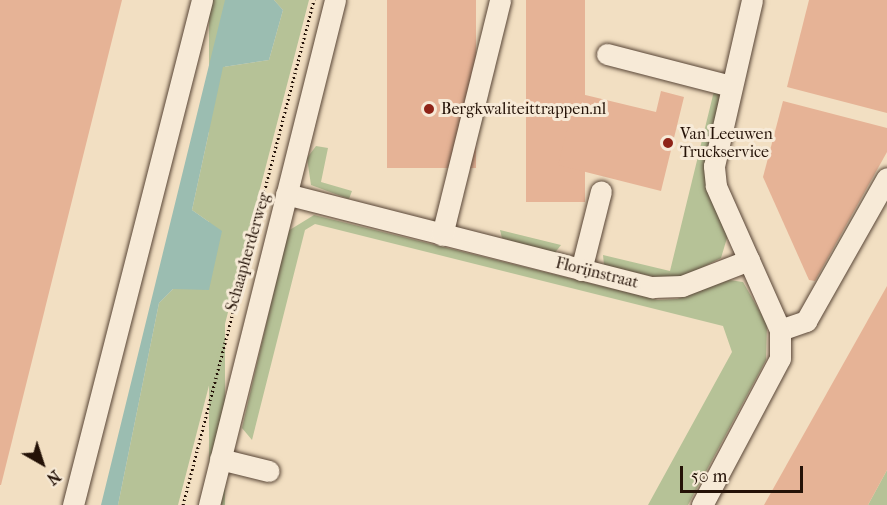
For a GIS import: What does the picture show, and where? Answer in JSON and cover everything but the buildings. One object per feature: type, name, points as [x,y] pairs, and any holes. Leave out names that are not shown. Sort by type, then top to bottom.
[{"type":"street","points":[[73,505],[202,0]]},
{"type":"street","name":"Schaapherderweg","points":[[209,505],[335,0]]},
{"type":"street","points":[[442,235],[500,0]]},
{"type":"street","points":[[702,505],[777,371],[780,330],[716,186],[714,166],[752,0]]},
{"type":"street","points":[[607,54],[731,86]]},
{"type":"street","points":[[780,330],[806,321],[887,178]]},
{"type":"street","points":[[581,270],[601,191]]},
{"type":"street","name":"Florijnstraat","points":[[286,195],[581,270],[668,288],[749,260]]},
{"type":"street","points":[[220,459],[269,471]]},
{"type":"path","name":"Schaapherderweg","points":[[183,505],[314,0]]},
{"type":"green space","points":[[209,0],[225,0],[225,505],[209,505]]},
{"type":"green space","points":[[274,0],[309,0],[178,505],[118,505],[159,303],[173,289],[209,289],[222,231],[192,210],[223,67],[269,60],[283,10]]},
{"type":"green space","points":[[714,91],[722,93],[727,238],[721,258],[683,277],[663,279],[604,265],[603,255],[670,271]]},
{"type":"green space","points":[[316,146],[328,148],[321,182],[352,191],[349,199],[311,185],[307,158]]},
{"type":"green space","points":[[314,215],[658,300],[677,299],[729,280],[743,282],[767,324],[766,360],[688,505],[648,505],[732,352],[723,326],[315,224],[305,230],[252,440],[242,428],[288,231]]},
{"type":"green space","points":[[500,230],[561,245],[554,254],[502,238]]},
{"type":"green space","points":[[887,470],[887,505],[868,505]]},
{"type":"water","points":[[225,0],[274,0],[283,10],[269,60],[223,67],[192,210],[222,231],[209,290],[173,289],[159,303],[118,505],[101,505]]},
{"type":"place","name":"Bergkwaliteittrappen.nl","points":[[429,109]]},
{"type":"place","name":"Van Leeuwen Truckservice","points":[[668,143]]}]
